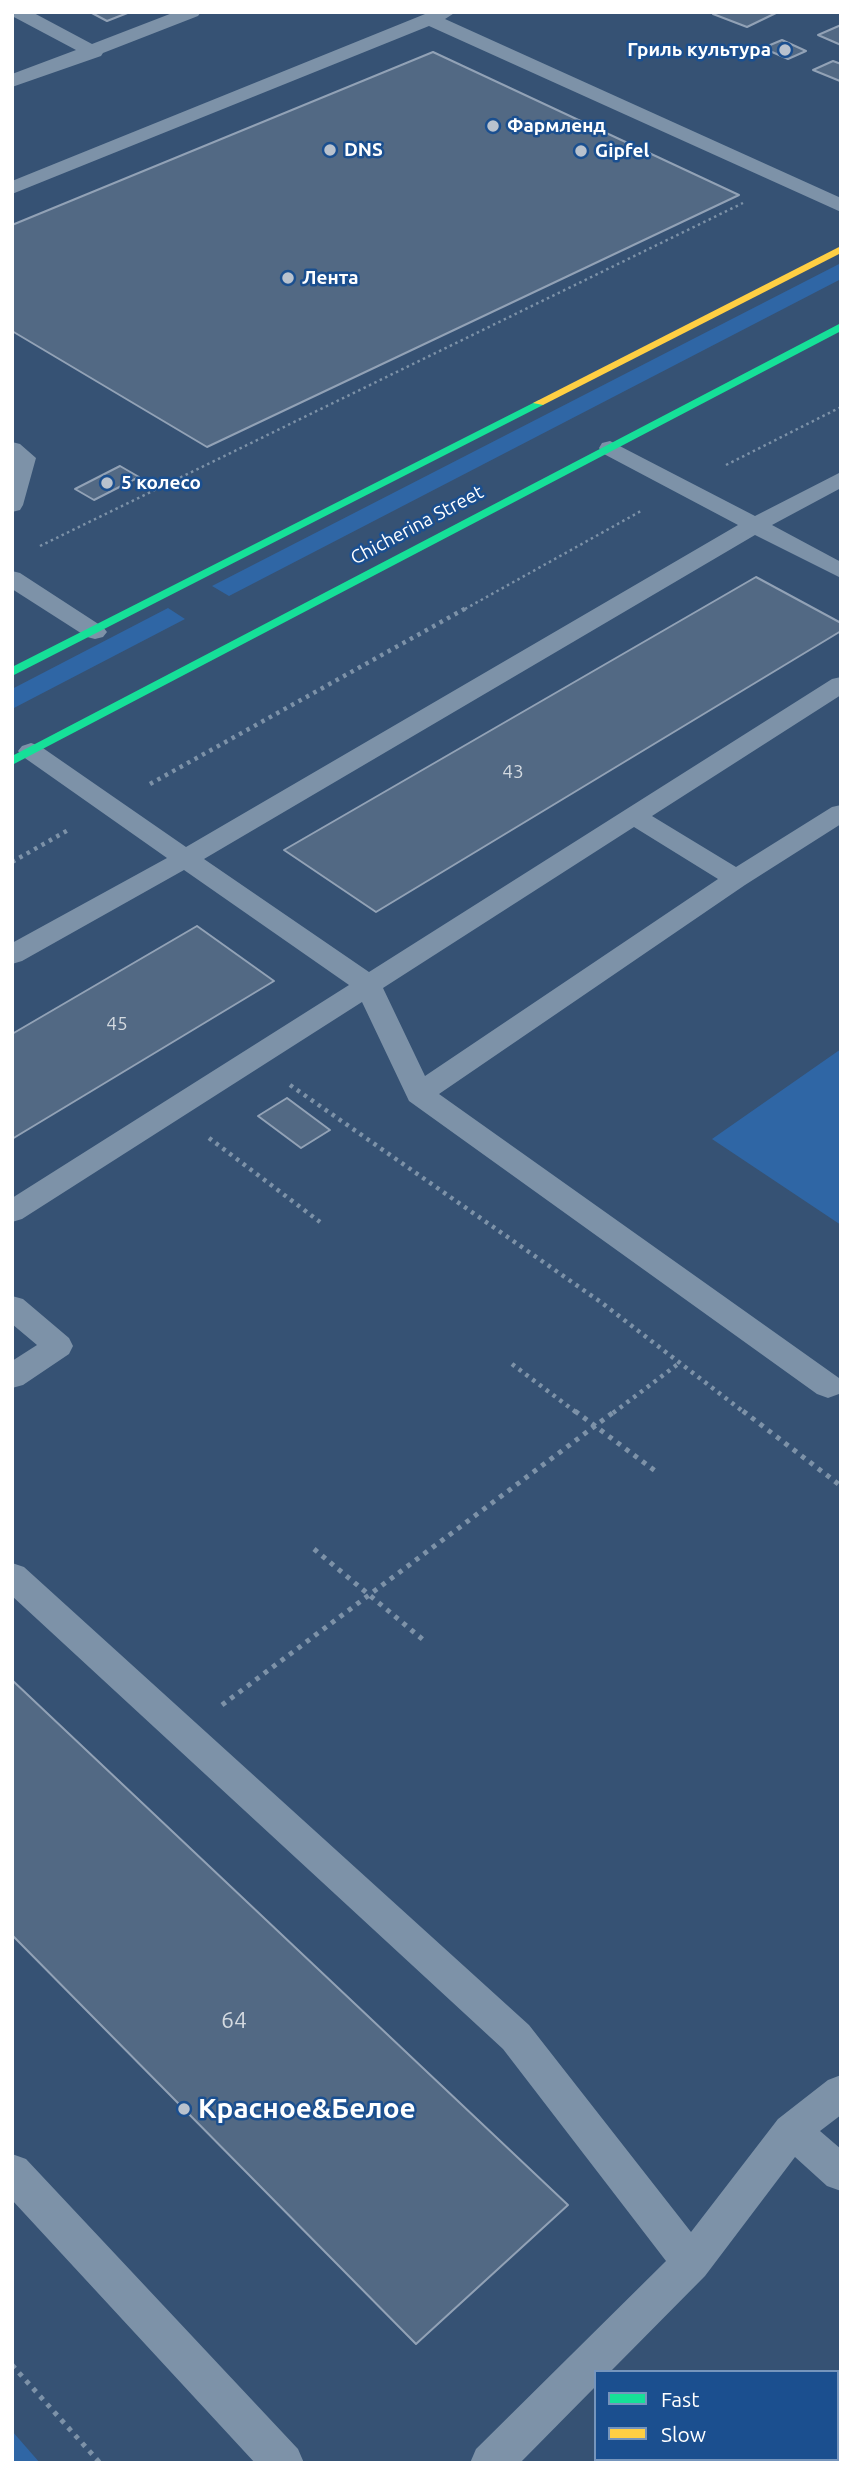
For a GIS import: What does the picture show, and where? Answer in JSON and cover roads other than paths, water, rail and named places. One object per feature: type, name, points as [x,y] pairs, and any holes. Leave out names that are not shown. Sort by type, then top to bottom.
[{"type":"main road","points":[[12,672],[841,249]]},
{"type":"main road","name":"Chicherina Street","points":[[21,756],[841,326]]},
{"type":"lane","points":[[18,12],[94,52]]},
{"type":"lane","points":[[12,81],[94,52],[192,12]]},
{"type":"lane","points":[[12,188],[439,16],[841,206]]},
{"type":"lane","points":[[610,448],[841,571]]},
{"type":"lane","points":[[12,449],[24,457],[12,505]]},
{"type":"lane","points":[[12,956],[186,858],[755,525],[841,479]]},
{"type":"lane","points":[[12,578],[95,632]]},
{"type":"lane","points":[[12,1212],[841,684]]},
{"type":"lane","points":[[21,756],[110,806],[368,985],[418,1094],[828,1386]]},
{"type":"lane","points":[[418,1094],[736,879],[841,813]]},
{"type":"lane","points":[[634,816],[736,879]]},
{"type":"lane","points":[[12,1307],[58,1346],[12,1377]]},
{"type":"lane","points":[[12,1576],[516,2037],[691,2263]]},
{"type":"lane","points":[[491,2463],[691,2263],[792,2132],[841,2092]]},
{"type":"lane","points":[[792,2132],[841,2173]]},
{"type":"lane","points":[[12,2172],[283,2463]]},
{"type":"place","name":"Гриль культура","points":[[785,50]]},
{"type":"place","name":"Фармленд","points":[[493,126]]},
{"type":"place","name":"DNS","points":[[330,150]]},
{"type":"place","name":"Gipfel","points":[[581,151]]},
{"type":"place","name":"Лента","points":[[288,278]]},
{"type":"place","name":"5 колесо","points":[[107,483]]},
{"type":"place","name":"Красное&Белое","points":[[184,2109]]}]
